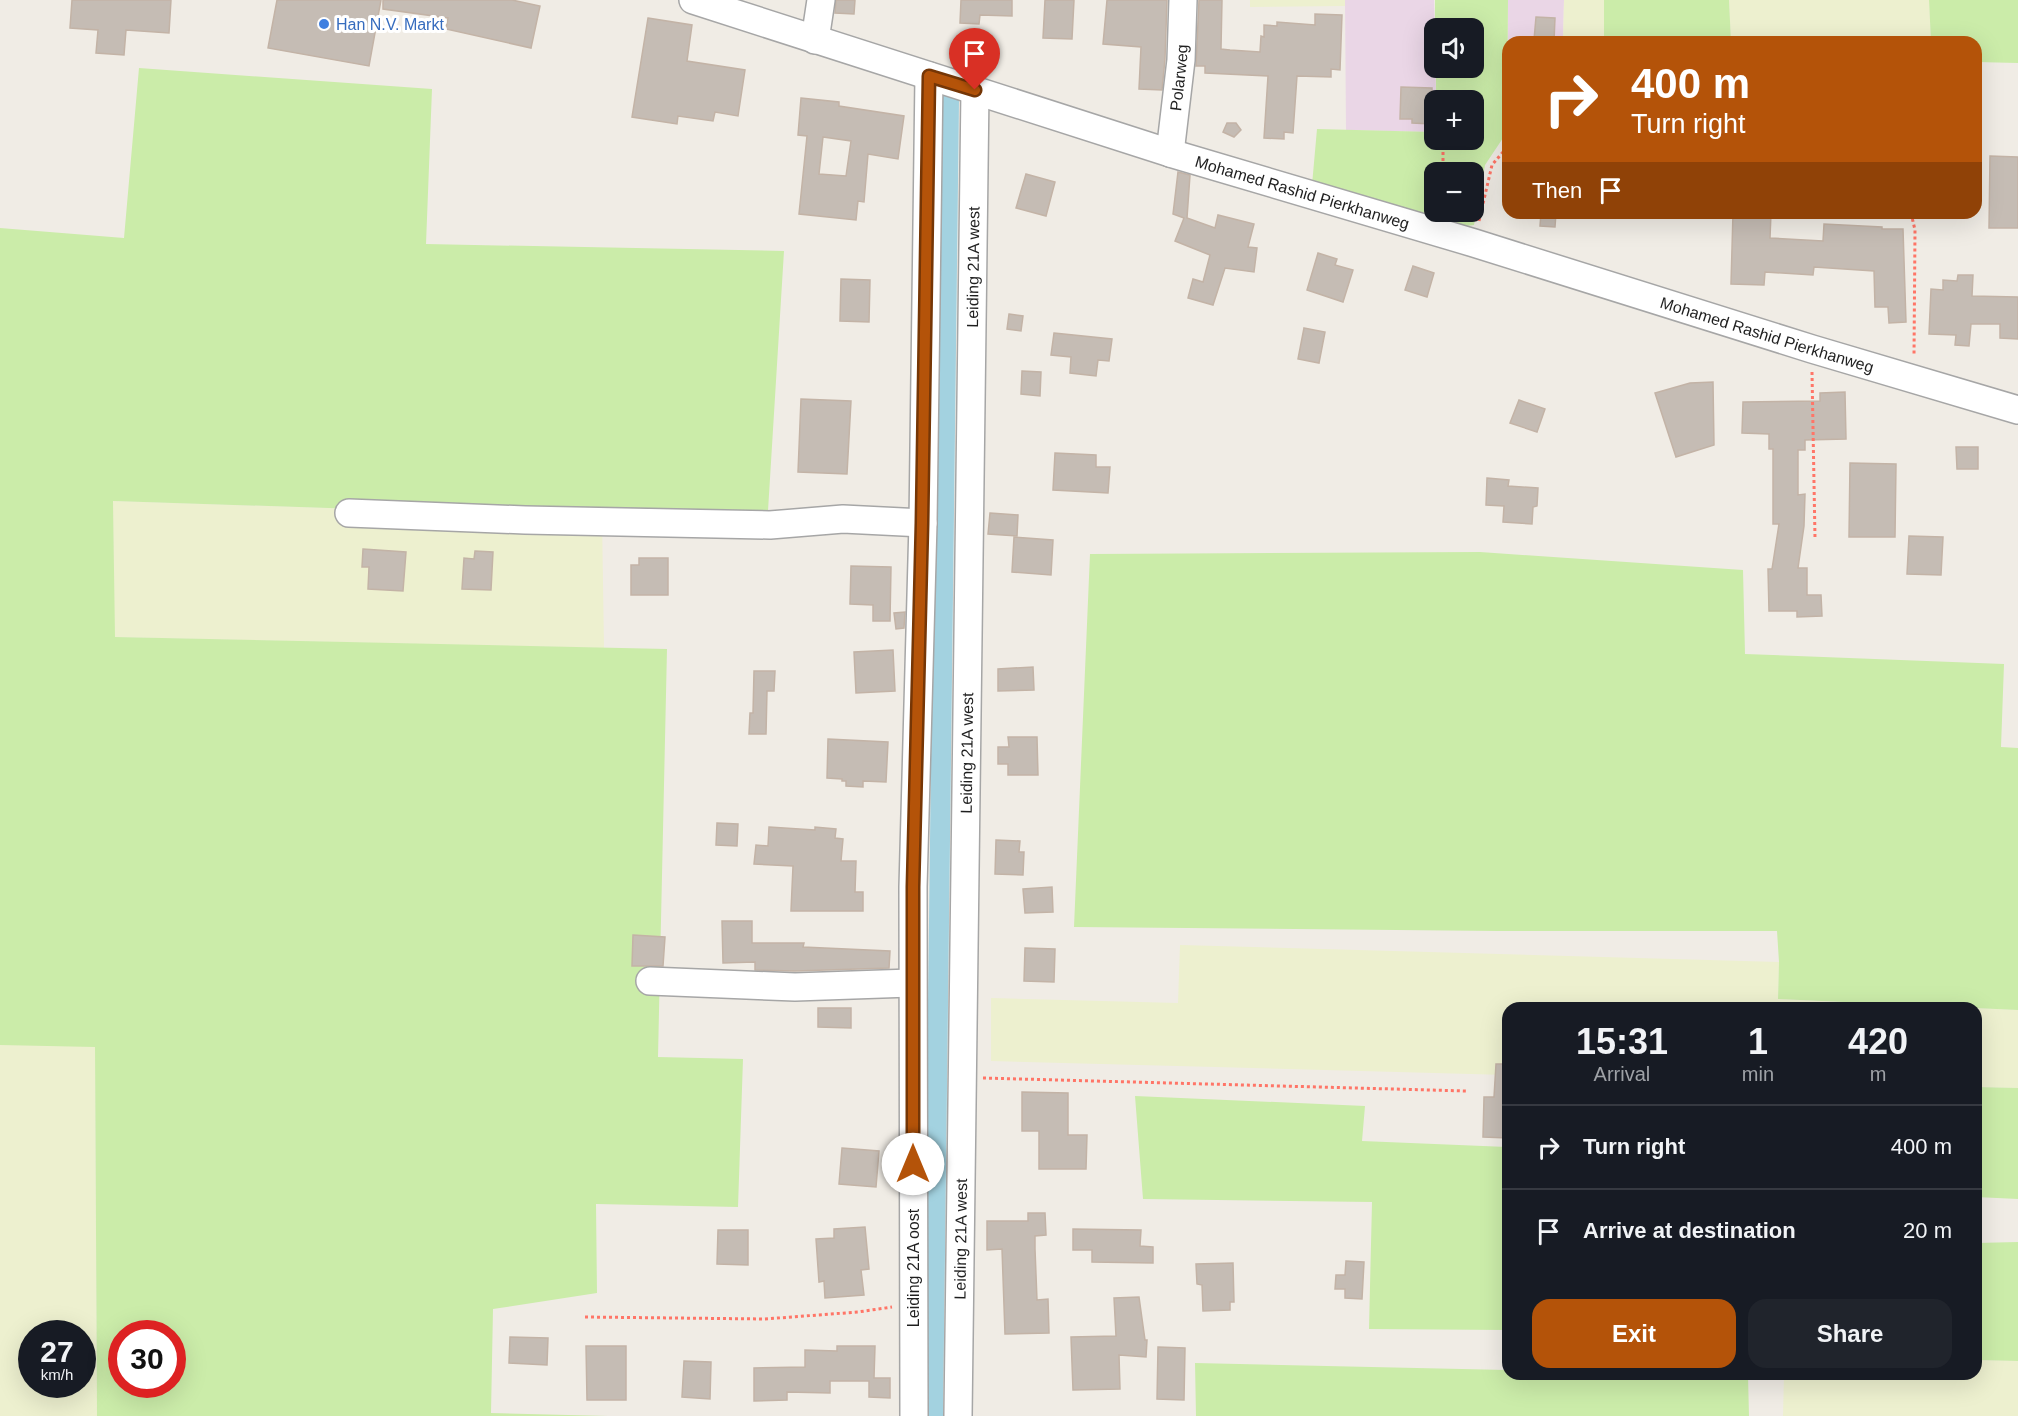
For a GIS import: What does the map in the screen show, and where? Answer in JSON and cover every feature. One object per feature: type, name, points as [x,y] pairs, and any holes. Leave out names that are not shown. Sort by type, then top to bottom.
[{"type":"street","name":"Mohamed Rashid Pierkhanweg","points":[[693,0],[1170,153],[1474,243],[1812,349],[2018,410]]},
{"type":"street","points":[[815,40],[821,0]]},
{"type":"street","name":"Polarweg","points":[[1170,153],[1182,60],[1182,0]]},
{"type":"street","name":"Leiding 21A oost","points":[[914,1416],[912,983],[929,76]]},
{"type":"street","name":"Leiding 21A west","points":[[958,1416],[975,90]]},
{"type":"street","points":[[349,513],[525,520],[770,525],[843,519],[922,523]]},
{"type":"street","points":[[650,981],[795,987],[912,983]]},
{"type":"path","points":[[1474,243],[1492,165],[1502,153]]},
{"type":"path","points":[[1910,378],[1915,348],[1915,230],[1912,219]]},
{"type":"path","points":[[1812,349],[1815,538]]},
{"type":"path","points":[[962,1078],[1467,1091]]},
{"type":"path","points":[[585,1317],[765,1319],[858,1312],[889,1308],[914,1300]]},
{"type":"shaded area","points":[[1345,0],[1434,0],[1434,18],[1424,18],[1424,78],[1436,78],[1436,90],[1424,90],[1424,132],[1346,130]]},
{"type":"shaded area","points":[[1508,0],[1564,0],[1563,36],[1508,36]]},
{"type":"green space","points":[[1250,0],[1345,0],[1345,6],[1250,7]]},
{"type":"green space","points":[[1435,0],[1508,0],[1508,36],[1502,36],[1502,140],[1485,165],[1484,170],[1484,162],[1424,162],[1424,217],[1312,185],[1317,129],[1424,132],[1424,150],[1484,150],[1484,90],[1436,90],[1436,78],[1484,78],[1484,18],[1435,18]]},
{"type":"green space","points":[[1564,0],[1604,0],[1604,36],[1563,36]]},
{"type":"green space","points":[[1604,0],[1729,0],[1731,36],[1604,36]]},
{"type":"green space","points":[[1729,0],[1929,0],[1931,36],[1731,36]]},
{"type":"green space","points":[[1929,0],[2018,0],[2018,63],[1982,62],[1982,36],[1931,36]]},
{"type":"green space","points":[[139,68],[432,89],[426,244],[784,251],[768,511],[602,517],[113,501],[115,637],[667,649],[658,1057],[743,1059],[738,1207],[596,1204],[597,1293],[493,1309],[491,1413],[608,1416],[97,1416],[95,1047],[0,1045],[0,228],[124,238]]},
{"type":"green space","points":[[1442,222],[1475,222],[1474,225],[1459,227]]},
{"type":"green space","points":[[113,501],[602,517],[604,648],[114,637]]},
{"type":"green space","points":[[1480,552],[1743,570],[1745,654],[2004,664],[2001,747],[2018,748],[2018,1010],[1982,1008],[1982,1002],[1843,1002],[1778,999],[1777,931],[1074,927],[1090,554]]},
{"type":"green space","points":[[1180,945],[1779,962],[1778,999],[1843,1002],[1502,1002],[1502,1075],[991,1061],[991,998],[1178,1003]]},
{"type":"green space","points":[[1982,1008],[2018,1010],[2018,1088],[1982,1087]]},
{"type":"green space","points":[[0,1042],[95,1043],[97,1416],[0,1416]]},
{"type":"green space","points":[[1982,1087],[2018,1088],[2018,1199],[1982,1197]]},
{"type":"green space","points":[[1135,1096],[1365,1106],[1362,1141],[1502,1147],[1502,1330],[1369,1329],[1372,1202],[1143,1199]]},
{"type":"green space","points":[[2018,1242],[2018,1361],[1982,1360],[1982,1243]]},
{"type":"green space","points":[[1982,1360],[2018,1361],[2018,1416],[1783,1416],[1784,1380],[1982,1380]]},
{"type":"green space","points":[[1195,1363],[1502,1370],[1502,1380],[1748,1380],[1749,1416],[1196,1416]]},
{"type":"building","points":[[72,0],[171,0],[169,33],[126,30],[124,55],[96,53],[98,30],[70,28]]},
{"type":"building","name":"Han N.V. Markt","points":[[277,0],[381,0],[369,66],[268,48]]},
{"type":"building","points":[[383,0],[512,0],[540,6],[531,48],[446,29],[448,18],[383,9]]},
{"type":"building","points":[[836,0],[855,0],[854,14],[835,13]]},
{"type":"building","points":[[961,0],[1012,0],[1012,16],[980,15],[979,24],[960,23]]},
{"type":"building","points":[[1045,0],[1074,0],[1072,39],[1043,38]]},
{"type":"building","points":[[1107,0],[1167,0],[1162,90],[1139,89],[1141,47],[1103,44]]},
{"type":"building","points":[[1199,0],[1222,0],[1221,49],[1230,50],[1260,52],[1264,25],[1277,26],[1277,22],[1315,25],[1315,14],[1342,15],[1340,70],[1331,69],[1331,77],[1297,76],[1293,133],[1284,132],[1284,139],[1264,138],[1268,76],[1205,73],[1205,66],[1196,66]]},
{"type":"building","points":[[1536,17],[1555,18],[1554,36],[1534,36]]},
{"type":"building","points":[[648,18],[692,25],[687,61],[745,70],[738,116],[715,112],[713,121],[678,116],[677,124],[632,117]]},
{"type":"building","points":[[1401,87],[1432,88],[1432,90],[1424,90],[1424,124],[1412,123],[1412,119],[1400,119]]},
{"type":"building","points":[[801,98],[839,102],[839,106],[904,116],[898,159],[868,154],[864,202],[858,201],[856,220],[799,214],[807,136],[798,135]],"holes":[[[823,137],[851,141],[846,176],[819,174]]]},
{"type":"building","points":[[1227,123],[1236,123],[1241,130],[1234,137],[1223,132]]},
{"type":"building","points":[[1990,156],[2018,157],[2018,228],[1989,228]]},
{"type":"building","points":[[1178,172],[1190,175],[1187,218],[1215,228],[1218,215],[1254,224],[1248,247],[1257,248],[1254,272],[1225,268],[1213,305],[1188,298],[1193,279],[1203,282],[1210,255],[1175,241],[1184,218],[1173,214]]},
{"type":"building","points":[[1026,174],[1055,182],[1046,216],[1016,208]]},
{"type":"building","points":[[1541,219],[1556,219],[1555,227],[1540,226]]},
{"type":"building","points":[[1733,219],[1771,219],[1770,238],[1823,241],[1824,224],[1903,229],[1906,322],[1889,323],[1888,307],[1875,307],[1874,271],[1814,267],[1813,275],[1765,272],[1764,285],[1731,284]]},
{"type":"building","points":[[1318,253],[1337,259],[1335,265],[1353,270],[1343,302],[1307,290]]},
{"type":"building","points":[[1413,266],[1434,273],[1427,297],[1405,290]]},
{"type":"building","points":[[1958,275],[1973,275],[1972,296],[2018,297],[2018,339],[2000,338],[2000,324],[1971,324],[1969,346],[1955,345],[1956,335],[1929,334],[1931,289],[1943,290],[1943,280],[1957,281]]},
{"type":"building","points":[[841,279],[870,280],[869,322],[840,321]]},
{"type":"building","points":[[1009,314],[1023,316],[1021,331],[1007,329]]},
{"type":"building","points":[[1304,328],[1325,332],[1319,363],[1298,359]]},
{"type":"building","points":[[1054,333],[1112,339],[1109,361],[1098,360],[1096,376],[1070,373],[1071,357],[1051,355]]},
{"type":"building","points":[[1022,371],[1041,372],[1040,396],[1021,394]]},
{"type":"building","points":[[1713,382],[1714,445],[1676,457],[1655,393],[1690,383]]},
{"type":"building","points":[[1845,392],[1846,439],[1805,440],[1805,450],[1798,450],[1798,495],[1805,494],[1804,526],[1798,568],[1807,568],[1807,595],[1821,595],[1822,616],[1797,617],[1797,611],[1769,611],[1768,569],[1772,569],[1779,524],[1773,524],[1773,449],[1769,449],[1769,434],[1742,433],[1743,402],[1820,401],[1820,393]]},
{"type":"building","points":[[801,399],[851,401],[847,474],[798,472]]},
{"type":"building","points":[[1519,400],[1545,409],[1537,432],[1510,423]]},
{"type":"building","points":[[1956,447],[1978,447],[1978,469],[1957,469]]},
{"type":"building","points":[[1055,453],[1096,455],[1096,467],[1110,467],[1108,493],[1053,490]]},
{"type":"building","points":[[1850,463],[1896,464],[1895,537],[1849,537]]},
{"type":"building","points":[[1487,478],[1509,480],[1508,486],[1538,488],[1537,506],[1533,507],[1532,524],[1503,522],[1504,506],[1486,505]]},
{"type":"building","points":[[990,513],[1018,515],[1017,536],[988,534]]},
{"type":"building","points":[[1909,536],[1943,537],[1941,575],[1907,574]]},
{"type":"building","points":[[1014,537],[1053,540],[1051,575],[1012,572]]},
{"type":"building","points":[[363,549],[406,552],[403,591],[368,589],[369,567],[362,567]]},
{"type":"building","points":[[475,551],[493,552],[491,590],[462,589],[464,558],[474,559]]},
{"type":"building","points":[[639,558],[668,558],[668,595],[631,595],[631,565],[639,565]]},
{"type":"building","points":[[851,566],[891,567],[890,621],[873,621],[873,605],[850,604]]},
{"type":"building","points":[[905,612],[904,628],[896,629],[894,613]]},
{"type":"building","points":[[893,650],[895,691],[856,693],[854,652]]},
{"type":"building","points":[[1033,667],[1034,690],[998,691],[998,669]]},
{"type":"building","points":[[754,671],[775,671],[774,691],[767,691],[766,734],[749,734],[750,713],[753,713]]},
{"type":"building","points":[[1008,737],[1037,737],[1038,775],[1008,775],[1008,764],[998,764],[998,747],[1009,747]]},
{"type":"building","points":[[828,739],[888,742],[886,782],[863,781],[863,787],[846,786],[846,781],[842,779],[827,778]]},
{"type":"building","points":[[717,823],[738,824],[737,846],[716,845]]},
{"type":"building","points":[[769,827],[836,829],[835,838],[843,839],[841,861],[856,861],[855,892],[863,892],[863,911],[791,911],[793,866],[754,864],[756,845],[768,846]]},
{"type":"building","points":[[996,840],[1020,841],[1019,852],[1024,852],[1023,875],[995,874]]},
{"type":"building","points":[[1052,887],[1053,912],[1025,913],[1023,889]]},
{"type":"building","points":[[722,921],[752,921],[752,943],[804,943],[803,947],[890,951],[889,968],[755,970],[755,962],[723,963]]},
{"type":"building","points":[[633,935],[665,937],[663,966],[632,966]]},
{"type":"building","points":[[1025,948],[1055,949],[1054,982],[1024,981]]},
{"type":"building","points":[[818,1008],[851,1008],[851,1028],[818,1027]]},
{"type":"building","points":[[1496,1064],[1502,1064],[1502,1138],[1483,1137],[1484,1097],[1494,1097]]},
{"type":"building","points":[[1022,1092],[1068,1093],[1068,1135],[1087,1135],[1086,1169],[1039,1169],[1039,1131],[1022,1131]]},
{"type":"building","points":[[842,1148],[879,1151],[876,1187],[839,1184]]},
{"type":"building","points":[[1028,1213],[1045,1213],[1046,1235],[1035,1236],[1035,1249],[1037,1300],[1048,1299],[1049,1333],[1005,1334],[1002,1249],[987,1250],[987,1221],[1028,1221]]},
{"type":"building","points":[[865,1227],[869,1269],[861,1270],[864,1295],[825,1298],[824,1281],[819,1282],[816,1239],[834,1238],[834,1229]]},
{"type":"building","points":[[1073,1229],[1141,1230],[1140,1246],[1153,1247],[1153,1263],[1092,1262],[1092,1250],[1073,1250]]},
{"type":"building","points":[[718,1230],[748,1230],[748,1265],[717,1264]]},
{"type":"building","points":[[1346,1261],[1364,1262],[1362,1299],[1345,1298],[1345,1289],[1335,1289],[1336,1275],[1345,1275]]},
{"type":"building","points":[[1233,1263],[1234,1302],[1230,1302],[1230,1310],[1203,1311],[1202,1285],[1197,1284],[1196,1264]]},
{"type":"building","points":[[1139,1297],[1145,1340],[1147,1340],[1146,1357],[1119,1355],[1120,1389],[1073,1390],[1071,1337],[1116,1336],[1114,1298]]},
{"type":"building","points":[[510,1337],[548,1338],[547,1365],[509,1363]]},
{"type":"building","points":[[586,1346],[626,1346],[626,1400],[587,1400]]},
{"type":"building","points":[[837,1346],[875,1346],[874,1378],[890,1378],[890,1398],[869,1397],[869,1381],[830,1381],[830,1393],[787,1392],[787,1400],[754,1401],[754,1368],[805,1367],[805,1350],[837,1351]]},
{"type":"building","points":[[1158,1347],[1185,1348],[1184,1400],[1157,1399]]},
{"type":"building","points":[[684,1361],[711,1362],[710,1399],[682,1397]]},
{"type":"waterway","points":[[933,1416],[949,101]]},
{"type":"place","name":"Han N.V. Markt","points":[[324,24]]},
{"type":"route","points":[[913,1164],[913,887],[922,523],[929,76],[975,90]]}]
